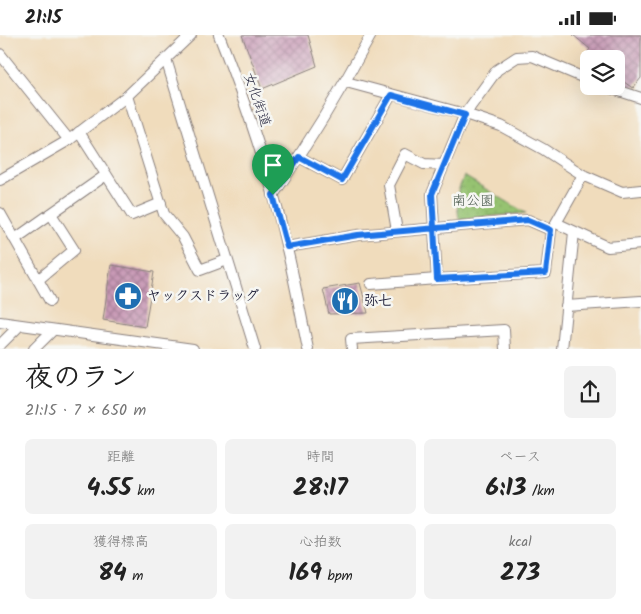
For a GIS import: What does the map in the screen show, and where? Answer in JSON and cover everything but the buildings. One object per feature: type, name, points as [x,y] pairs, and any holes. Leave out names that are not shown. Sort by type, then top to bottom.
[{"type":"street","points":[[0,180],[69,140],[127,96],[191,35]]},
{"type":"street","name":"女化街道","points":[[219,35],[250,121],[273,195],[287,247],[308,349]]},
{"type":"street","points":[[273,195],[346,82],[371,35]]},
{"type":"street","points":[[0,54],[69,140]]},
{"type":"street","points":[[437,279],[432,194],[465,115],[497,70],[517,57],[532,56],[580,76]]},
{"type":"street","points":[[166,59],[255,349]]},
{"type":"street","points":[[346,82],[501,126],[583,175],[622,192],[641,190]]},
{"type":"street","points":[[625,93],[641,98]]},
{"type":"street","points":[[299,157],[342,180],[391,95]]},
{"type":"street","points":[[127,96],[164,214],[183,237],[200,270],[227,260]]},
{"type":"street","points":[[79,132],[132,215],[161,203]]},
{"type":"street","points":[[397,231],[389,185],[405,154],[424,164],[444,165]]},
{"type":"street","points":[[15,239],[106,175]]},
{"type":"street","points":[[583,175],[556,223],[608,247],[641,244]]},
{"type":"street","points":[[0,213],[50,301]]},
{"type":"street","points":[[38,280],[74,250],[51,214]]},
{"type":"street","points":[[287,247],[358,235],[528,220],[551,230],[546,273],[371,284]]},
{"type":"street","points":[[562,349],[574,232]]},
{"type":"street","points":[[566,306],[641,301]]},
{"type":"street","points":[[0,322],[156,347],[193,349]]},
{"type":"street","points":[[0,345],[20,325]]},
{"type":"street","points":[[34,349],[53,330]]},
{"type":"street","points":[[352,349],[351,339],[504,330],[505,349]]},
{"type":"green space","name":"南公園","points":[[464,176],[526,213],[459,219],[456,196]]},
{"type":"place","name":"ヤックスドラッグ","points":[[128,296]]},
{"type":"place","name":"弥七","points":[[345,301]]},
{"type":"route","points":[[273,195],[287,247],[358,235],[397,231],[433,228],[528,220],[551,230],[546,273],[437,279],[433,228],[432,194],[465,115],[391,95],[342,180],[299,157],[273,195]]}]
